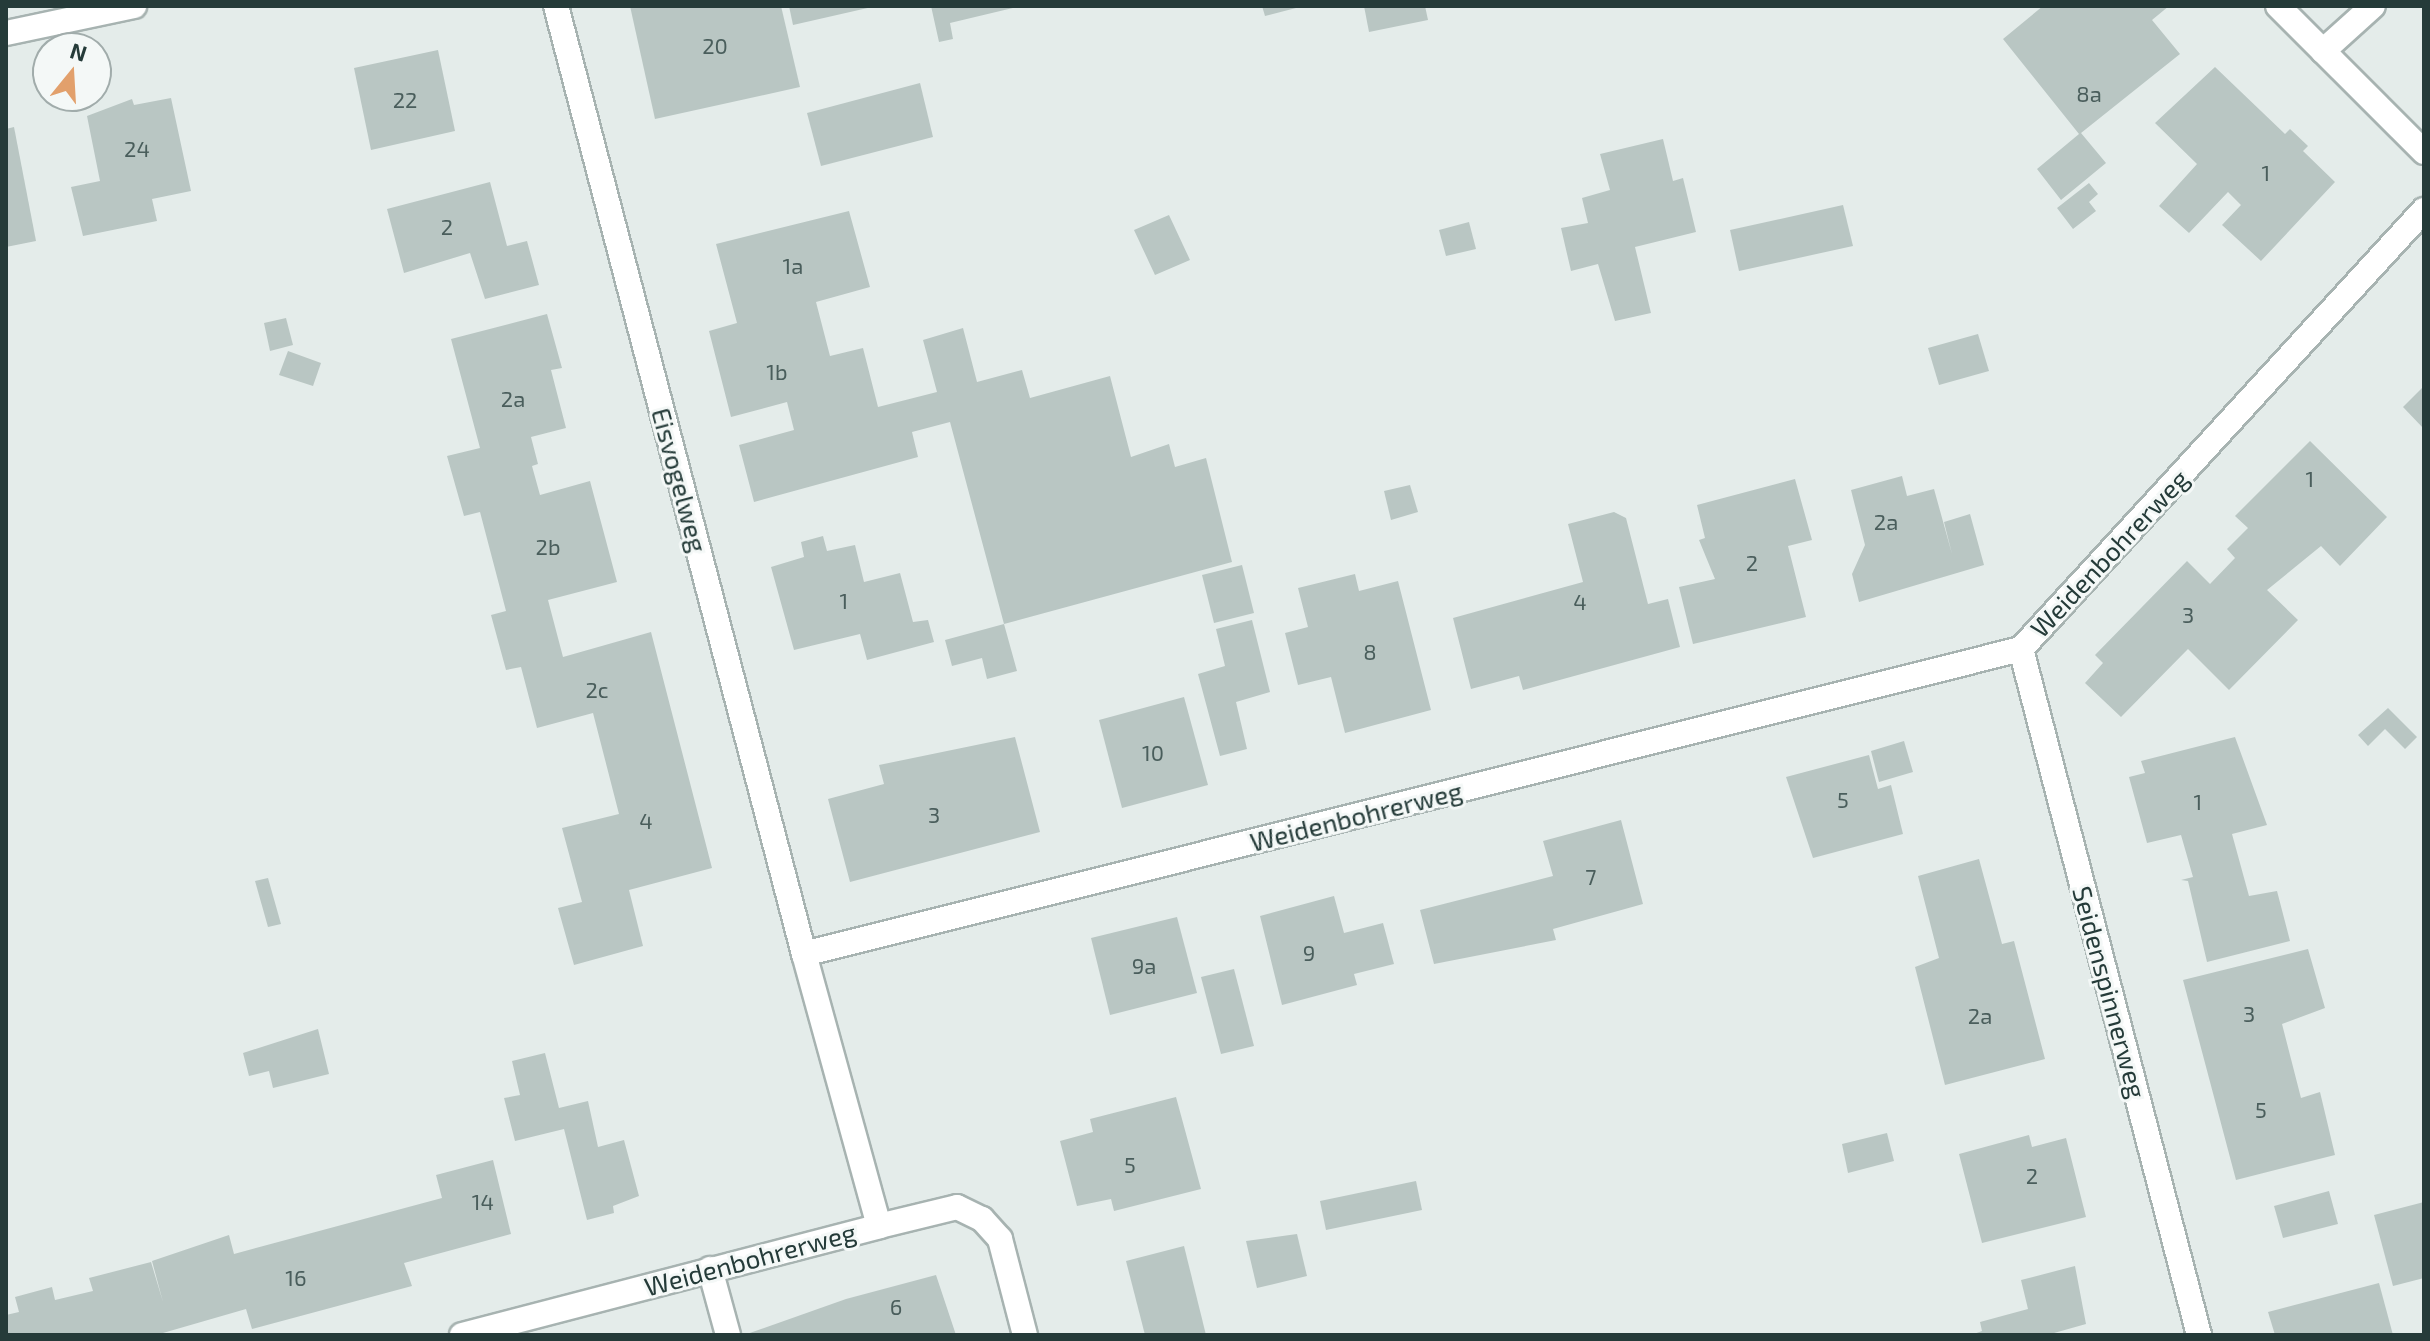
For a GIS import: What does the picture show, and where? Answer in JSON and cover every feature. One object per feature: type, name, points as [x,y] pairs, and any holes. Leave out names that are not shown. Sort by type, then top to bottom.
[{"type":"street","points":[[6,33],[134,6]]},
{"type":"street","name":"Eisvogelweg","points":[[556,6],[804,954]]},
{"type":"street","points":[[2278,6],[2424,152]]},
{"type":"street","points":[[2323,51],[2373,6]]},
{"type":"street","name":"Weidenbohrerweg","points":[[462,1335],[879,1226],[804,954],[2021,649],[2424,210]]},
{"type":"street","name":"Seidenspinnerweg","points":[[2021,649],[2199,1335]]},
{"type":"street","points":[[879,1226],[957,1207],[982,1219],[1000,1239],[1025,1335]]},
{"type":"street","points":[[710,1269],[728,1335]]},
{"type":"building","points":[[630,6],[781,6],[800,87],[655,119]]},
{"type":"building","points":[[789,6],[872,6],[872,7],[793,25]]},
{"type":"building","points":[[931,6],[1017,7],[950,23],[953,39],[939,42]]},
{"type":"building","points":[[1262,6],[1295,6],[1296,8],[1265,16]]},
{"type":"building","points":[[1364,6],[1425,6],[1428,20],[1369,32]]},
{"type":"building","points":[[2043,6],[2169,6],[2152,20],[2180,54],[2081,133],[2106,163],[2061,200],[2037,169],[2079,134],[2003,39]]},
{"type":"building","points":[[438,50],[455,131],[371,150],[354,68]]},
{"type":"building","points":[[2215,67],[2285,134],[2290,129],[2308,146],[2303,151],[2335,182],[2261,261],[2222,225],[2241,205],[2228,192],[2189,233],[2159,206],[2197,164],[2155,123]]},
{"type":"building","points":[[920,83],[933,137],[821,166],[807,113]]},
{"type":"building","points":[[171,98],[191,191],[152,199],[157,221],[83,236],[71,187],[100,181],[87,116],[112,112],[112,107],[132,99],[134,105]]},
{"type":"building","points":[[14,127],[36,241],[6,247],[6,129]]},
{"type":"building","points":[[1663,139],[1673,181],[1683,178],[1696,232],[1635,247],[1651,313],[1615,321],[1598,264],[1571,271],[1561,228],[1588,223],[1582,198],[1610,190],[1600,154]]},
{"type":"building","points":[[490,182],[507,246],[527,241],[539,285],[485,299],[470,253],[404,273],[387,209]]},
{"type":"building","points":[[2089,183],[2098,194],[2089,202],[2096,211],[2073,229],[2057,208]]},
{"type":"building","points":[[1843,205],[1853,246],[1739,271],[1730,230]]},
{"type":"building","points":[[849,211],[870,287],[816,302],[830,356],[863,348],[878,407],[937,392],[923,340],[963,328],[977,382],[1022,370],[1030,398],[1110,376],[1131,457],[1169,444],[1175,467],[1206,458],[1232,562],[1004,624],[950,422],[912,432],[918,457],[754,502],[739,445],[794,430],[787,402],[731,417],[709,331],[737,323],[716,244]]},
{"type":"building","points":[[1169,215],[1190,260],[1155,275],[1134,230]]},
{"type":"building","points":[[1469,222],[1476,249],[1446,256],[1439,230]]},
{"type":"building","points":[[547,314],[562,368],[551,370],[566,428],[531,437],[538,464],[532,466],[540,495],[590,481],[617,582],[548,600],[563,657],[651,632],[712,868],[629,890],[643,946],[574,965],[558,908],[582,902],[562,828],[619,814],[593,713],[537,728],[521,667],[506,670],[491,615],[506,611],[480,512],[464,516],[447,456],[480,448],[451,339]]},
{"type":"building","points":[[286,318],[293,345],[270,351],[264,323]]},
{"type":"building","points":[[1978,334],[1989,371],[1939,385],[1928,348]]},
{"type":"building","points":[[288,351],[321,363],[313,386],[279,375]]},
{"type":"building","points":[[2424,386],[2424,429],[2403,407]]},
{"type":"building","points":[[2310,441],[2387,517],[2340,566],[2321,546],[2267,590],[2298,620],[2229,690],[2188,649],[2121,717],[2085,683],[2103,663],[2095,655],[2187,561],[2210,584],[2235,558],[2227,549],[2248,528],[2235,516]]},
{"type":"building","points":[[1902,476],[1907,496],[1934,489],[1952,554],[1944,522],[1970,514],[1984,565],[1859,602],[1852,574],[1865,545],[1851,490]]},
{"type":"building","points":[[1795,479],[1812,540],[1788,546],[1806,617],[1693,644],[1679,587],[1715,579],[1699,540],[1705,538],[1697,505]]},
{"type":"building","points":[[1410,485],[1418,512],[1391,520],[1384,491]]},
{"type":"building","points":[[1614,512],[1626,518],[1648,604],[1668,599],[1680,647],[1523,690],[1519,676],[1471,689],[1453,618],[1583,582],[1568,524]]},
{"type":"building","points":[[823,536],[827,551],[855,545],[864,582],[900,573],[913,622],[928,620],[934,642],[867,660],[860,634],[794,650],[771,567],[804,557],[801,542]]},
{"type":"building","points":[[1242,565],[1254,613],[1214,623],[1202,575]]},
{"type":"building","points":[[1355,574],[1359,591],[1398,581],[1431,710],[1345,733],[1331,677],[1298,685],[1285,633],[1308,627],[1298,588]]},
{"type":"building","points":[[1252,620],[1270,692],[1236,702],[1247,749],[1220,756],[1198,674],[1225,666],[1216,629]]},
{"type":"building","points":[[1004,624],[1017,671],[987,679],[982,658],[952,666],[945,640]]},
{"type":"building","points":[[1184,697],[1208,785],[1122,808],[1099,720]]},
{"type":"building","points":[[2388,708],[2417,737],[2405,749],[2385,729],[2368,746],[2358,735]]},
{"type":"building","points":[[1015,737],[1040,832],[850,882],[828,799],[884,784],[879,765]]},
{"type":"building","points":[[2235,737],[2267,825],[2232,834],[2249,896],[2277,891],[2290,941],[2207,962],[2188,881],[2181,880],[2193,877],[2181,835],[2147,843],[2129,777],[2145,773],[2141,761]]},
{"type":"building","points":[[1904,741],[1913,772],[1879,782],[1871,751]]},
{"type":"building","points":[[1869,755],[1878,789],[1891,785],[1903,834],[1813,858],[1786,777]]},
{"type":"building","points":[[1621,820],[1643,904],[1553,929],[1556,940],[1434,964],[1420,910],[1553,876],[1543,841]]},
{"type":"building","points":[[1979,859],[2002,944],[2014,941],[2045,1059],[1945,1085],[1915,967],[1939,958],[1918,876]]},
{"type":"building","points":[[268,878],[281,924],[268,927],[255,881]]},
{"type":"building","points":[[1334,896],[1344,933],[1383,923],[1394,964],[1354,974],[1357,985],[1282,1005],[1260,916]]},
{"type":"building","points":[[1177,917],[1197,993],[1110,1015],[1091,938]]},
{"type":"building","points":[[2308,949],[2325,1008],[2282,1024],[2301,1098],[2320,1092],[2335,1155],[2236,1180],[2183,980]]},
{"type":"building","points":[[1234,969],[1254,1046],[1221,1054],[1201,977]]},
{"type":"building","points":[[318,1029],[329,1074],[273,1088],[269,1071],[249,1076],[243,1053]]},
{"type":"building","points":[[545,1053],[559,1108],[588,1101],[598,1147],[624,1140],[639,1196],[613,1206],[614,1213],[587,1220],[564,1129],[515,1141],[504,1098],[520,1095],[512,1061]]},
{"type":"building","points":[[1176,1097],[1201,1189],[1114,1211],[1111,1199],[1077,1206],[1060,1141],[1093,1132],[1090,1119]]},
{"type":"building","points":[[1887,1133],[1894,1161],[1848,1173],[1842,1144]]},
{"type":"building","points":[[2029,1135],[2032,1147],[2066,1138],[2086,1217],[1982,1243],[1959,1154]]},
{"type":"building","points":[[493,1160],[511,1234],[404,1263],[412,1286],[252,1329],[246,1309],[156,1335],[6,1335],[6,1315],[19,1312],[15,1297],[52,1287],[55,1300],[93,1291],[89,1278],[151,1262],[163,1302],[152,1261],[229,1235],[234,1254],[442,1198],[436,1175]]},
{"type":"building","points":[[1416,1181],[1422,1210],[1326,1230],[1320,1201]]},
{"type":"building","points":[[2329,1191],[2338,1224],[2283,1238],[2274,1206]]},
{"type":"building","points":[[2424,1202],[2424,1278],[2393,1286],[2374,1215]]},
{"type":"building","points":[[1297,1234],[1307,1276],[1257,1288],[1246,1241]]},
{"type":"building","points":[[1184,1246],[1206,1335],[1145,1335],[1126,1261]]},
{"type":"building","points":[[2075,1266],[2086,1324],[2047,1335],[1971,1335],[1982,1331],[1980,1322],[2028,1309],[2021,1280]]},
{"type":"building","points":[[936,1275],[956,1335],[744,1335],[846,1299]]},
{"type":"building","points":[[2379,1283],[2393,1335],[2275,1335],[2268,1312]]}]
